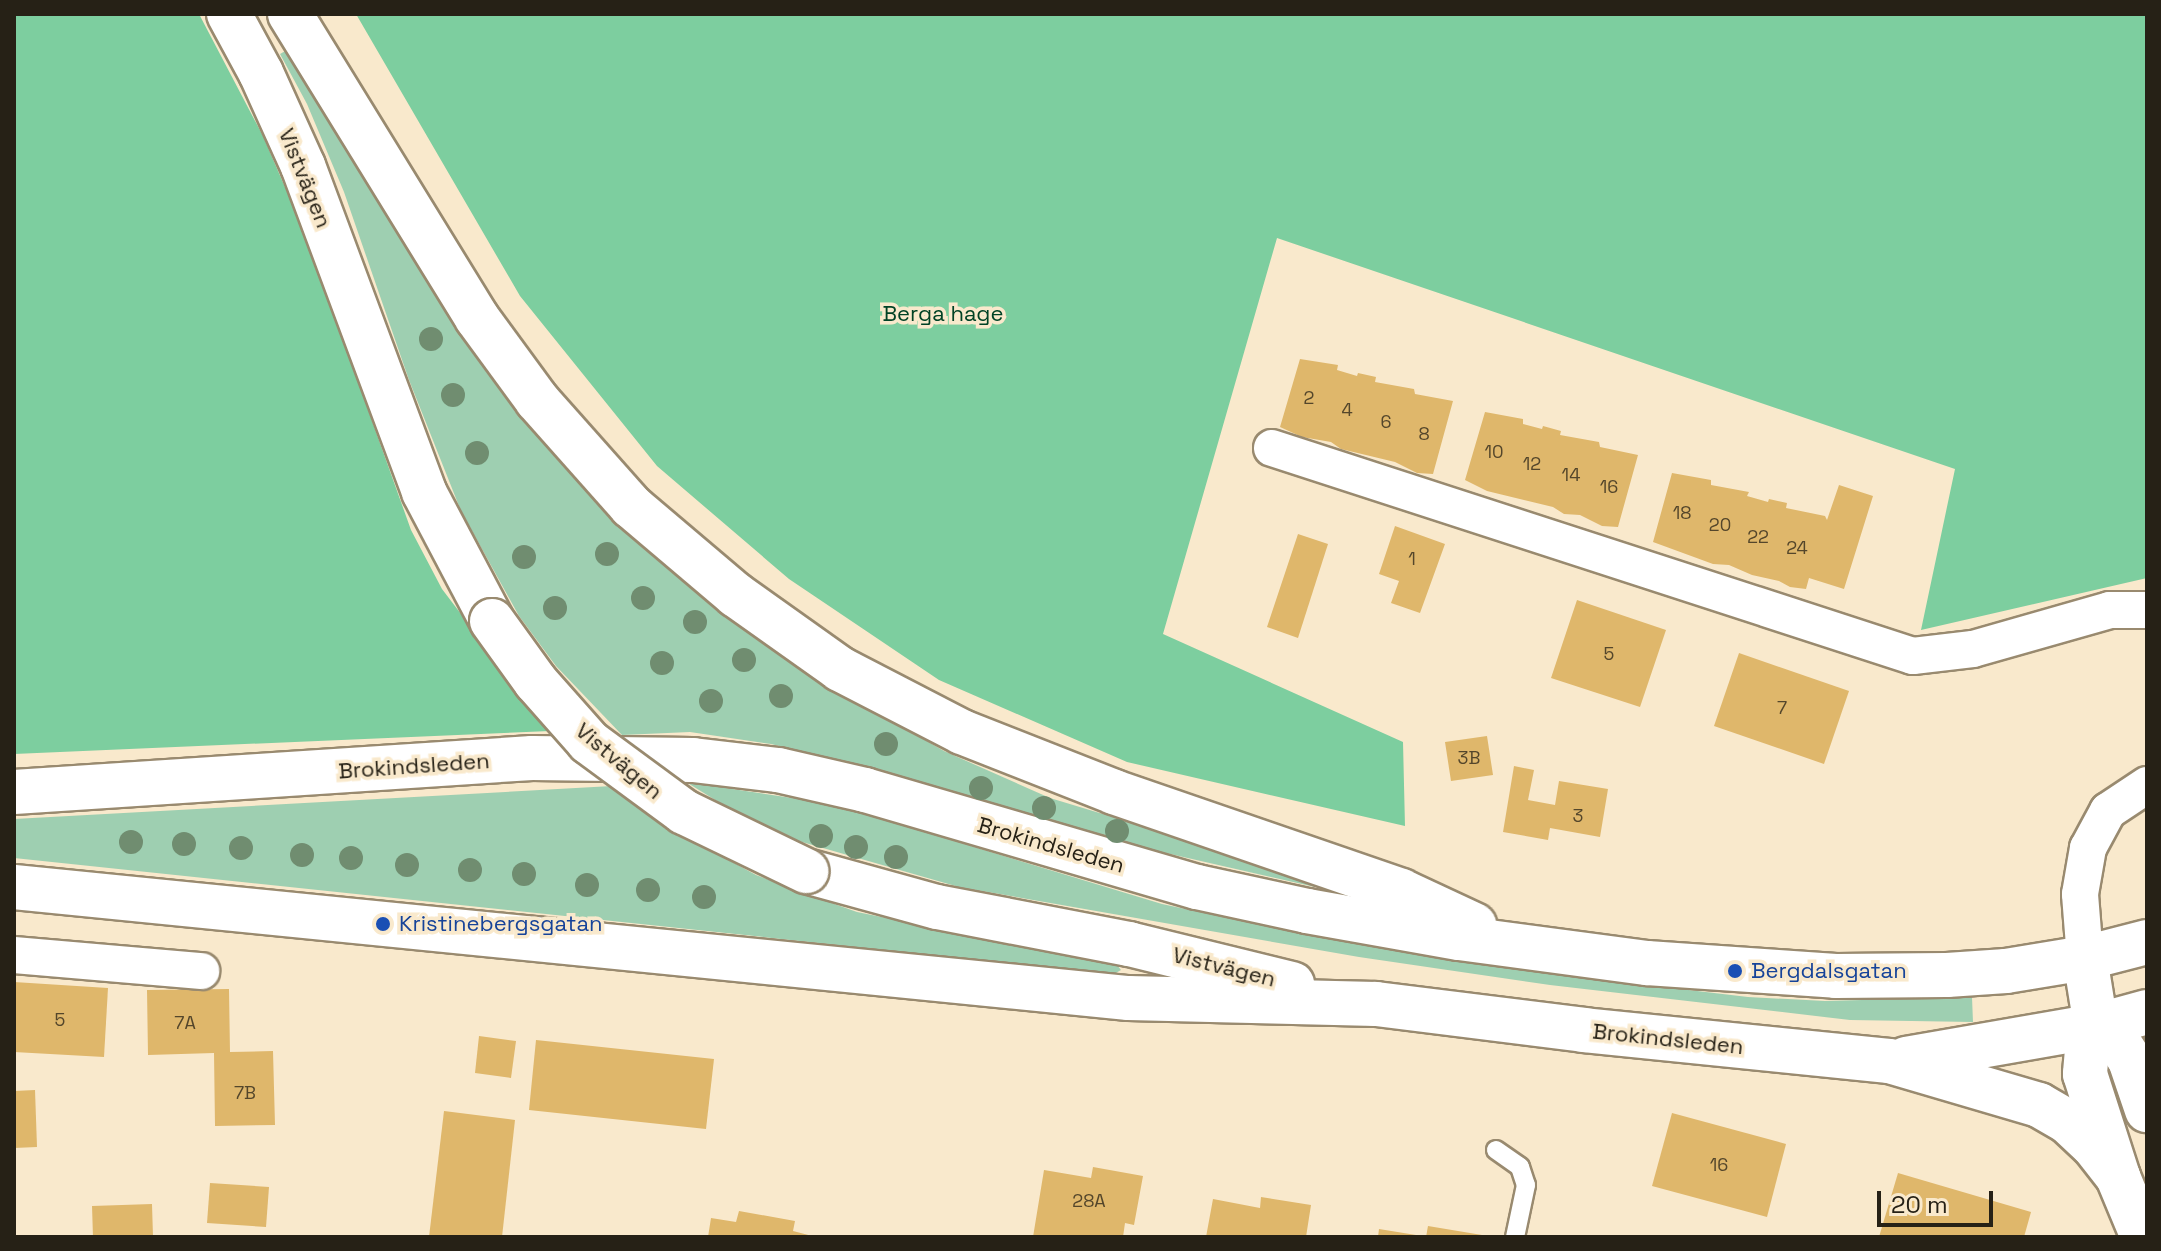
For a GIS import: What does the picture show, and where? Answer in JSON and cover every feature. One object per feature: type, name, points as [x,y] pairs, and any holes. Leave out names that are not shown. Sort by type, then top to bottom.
[{"type":"main road","name":"Vistvägen","points":[[229,14],[261,73],[303,166],[424,492],[492,621],[536,682],[589,742],[684,812],[806,871],[937,907],[1129,944],[1376,1004]]},
{"type":"main road","points":[[290,14],[477,318],[537,400],[631,506],[736,595],[840,669],[962,732],[1114,792],[1401,891],[1518,946]]},
{"type":"main road","name":"Brokindsleden","points":[[14,792],[532,758],[693,760],[778,770],[865,790],[1197,887],[1307,911],[1518,946],[1647,963],[1836,976],[2006,971],[2085,958],[2147,942]]},
{"type":"main road","name":"Brokindsleden","points":[[14,887],[1128,998],[1376,1004],[1584,1030],[1889,1061],[2039,1105],[2067,1121],[2093,1145],[2118,1177]]},
{"type":"main road","points":[[2085,958],[2096,1026],[2087,1050],[2085,1074],[2118,1177],[2143,1237]]},
{"type":"main road","name":"Brokindsleden","points":[[1889,1061],[2096,1026],[2147,1012]]},
{"type":"main road","points":[[2096,1026],[2117,1040],[2130,1060],[2147,1110]]},
{"type":"street","points":[[1272,448],[1898,653],[1954,653],[2110,610],[2147,610]]},
{"type":"street","points":[[2085,958],[2080,894],[2088,848],[2108,811],[2147,785]]},
{"type":"street","points":[[14,955],[201,971]]},
{"type":"lane","points":[[1496,1150],[1520,1167],[1526,1185],[1515,1237]]},
{"type":"green space","points":[[14,14],[199,14],[263,136],[306,236],[411,530],[442,589],[550,731],[14,754]]},
{"type":"green space","name":"Berga hage","points":[[356,14],[2147,14],[2147,578],[1921,630],[1955,469],[1277,238],[1163,634],[1403,742],[1405,826],[1127,762],[939,680],[789,579],[657,466],[520,296]]},
{"type":"green space","points":[[287,50],[447,312],[551,452],[607,513],[736,623],[802,669],[944,751],[1050,798],[1317,879],[1315,887],[1122,843],[864,766],[771,744],[690,732],[622,735],[556,666],[519,616],[461,511],[409,380],[344,192],[307,104],[280,54]]},
{"type":"green space","points":[[686,782],[832,804],[1162,904],[1279,929],[1553,974],[1748,997],[1825,1001],[1972,997],[1973,1022],[1850,1020],[1550,985],[1359,957],[959,887],[795,840],[751,822]]},
{"type":"green space","points":[[612,786],[663,824],[712,851],[756,875],[812,896],[857,912],[1117,965],[1121,970],[1114,974],[14,858],[14,819]]},
{"type":"building","points":[[1300,359],[1338,365],[1337,370],[1376,377],[1375,382],[1414,389],[1415,394],[1453,401],[1433,474],[1417,473],[1395,462],[1341,449],[1331,442],[1302,437],[1280,427]]},
{"type":"building","points":[[1485,412],[1523,419],[1523,424],[1542,429],[1543,426],[1561,431],[1560,435],[1599,442],[1600,447],[1638,455],[1618,527],[1602,526],[1580,515],[1564,514],[1553,507],[1487,491],[1465,480]]},
{"type":"building","points":[[1672,473],[1711,480],[1711,485],[1749,492],[1747,496],[1768,502],[1769,499],[1787,503],[1786,508],[1825,516],[1827,520],[1839,485],[1873,496],[1844,589],[1809,578],[1806,589],[1790,587],[1653,542]]},
{"type":"building","points":[[1395,526],[1445,544],[1420,613],[1391,603],[1399,581],[1379,574]]},
{"type":"building","points":[[1298,534],[1328,544],[1298,638],[1267,627]]},
{"type":"building","points":[[1577,600],[1666,630],[1640,707],[1551,678]]},
{"type":"building","points":[[1739,653],[1849,691],[1824,764],[1714,726]]},
{"type":"building","points":[[1487,736],[1493,775],[1451,781],[1445,742]]},
{"type":"building","points":[[1514,766],[1534,770],[1528,800],[1555,805],[1559,781],[1608,789],[1600,837],[1550,828],[1548,840],[1503,832]]},
{"type":"building","points":[[14,982],[108,988],[104,1057],[14,1052]]},
{"type":"building","points":[[229,989],[230,1052],[273,1051],[275,1125],[215,1126],[214,1053],[148,1055],[147,990]]},
{"type":"building","points":[[479,1036],[516,1041],[511,1078],[475,1073]]},
{"type":"building","points":[[536,1040],[714,1059],[706,1129],[529,1110]]},
{"type":"building","points":[[35,1090],[37,1147],[14,1148],[14,1091]]},
{"type":"building","points":[[444,1111],[515,1120],[502,1237],[429,1237]]},
{"type":"building","points":[[1672,1113],[1786,1144],[1767,1217],[1652,1186]]},
{"type":"building","points":[[1093,1167],[1143,1176],[1134,1225],[1125,1223],[1123,1237],[1033,1237],[1044,1170],[1091,1178]]},
{"type":"building","points":[[1898,1173],[2031,1212],[2024,1237],[1879,1237]]},
{"type":"building","points":[[210,1183],[269,1187],[266,1227],[207,1223]]},
{"type":"building","points":[[1261,1197],[1311,1205],[1306,1237],[1206,1237],[1213,1199],[1260,1208]]},
{"type":"building","points":[[152,1204],[153,1237],[93,1237],[92,1206]]},
{"type":"building","points":[[739,1211],[795,1221],[793,1231],[816,1237],[708,1237],[711,1218],[736,1222]]},
{"type":"building","points":[[1428,1226],[1482,1235],[1482,1237],[1426,1237]]},
{"type":"building","points":[[1379,1229],[1416,1235],[1416,1237],[1378,1237]]},
{"type":"place","name":"Kristinebergsgatan","points":[[383,924]]},
{"type":"place","name":"Bergdalsgatan","points":[[1735,971]]}]
